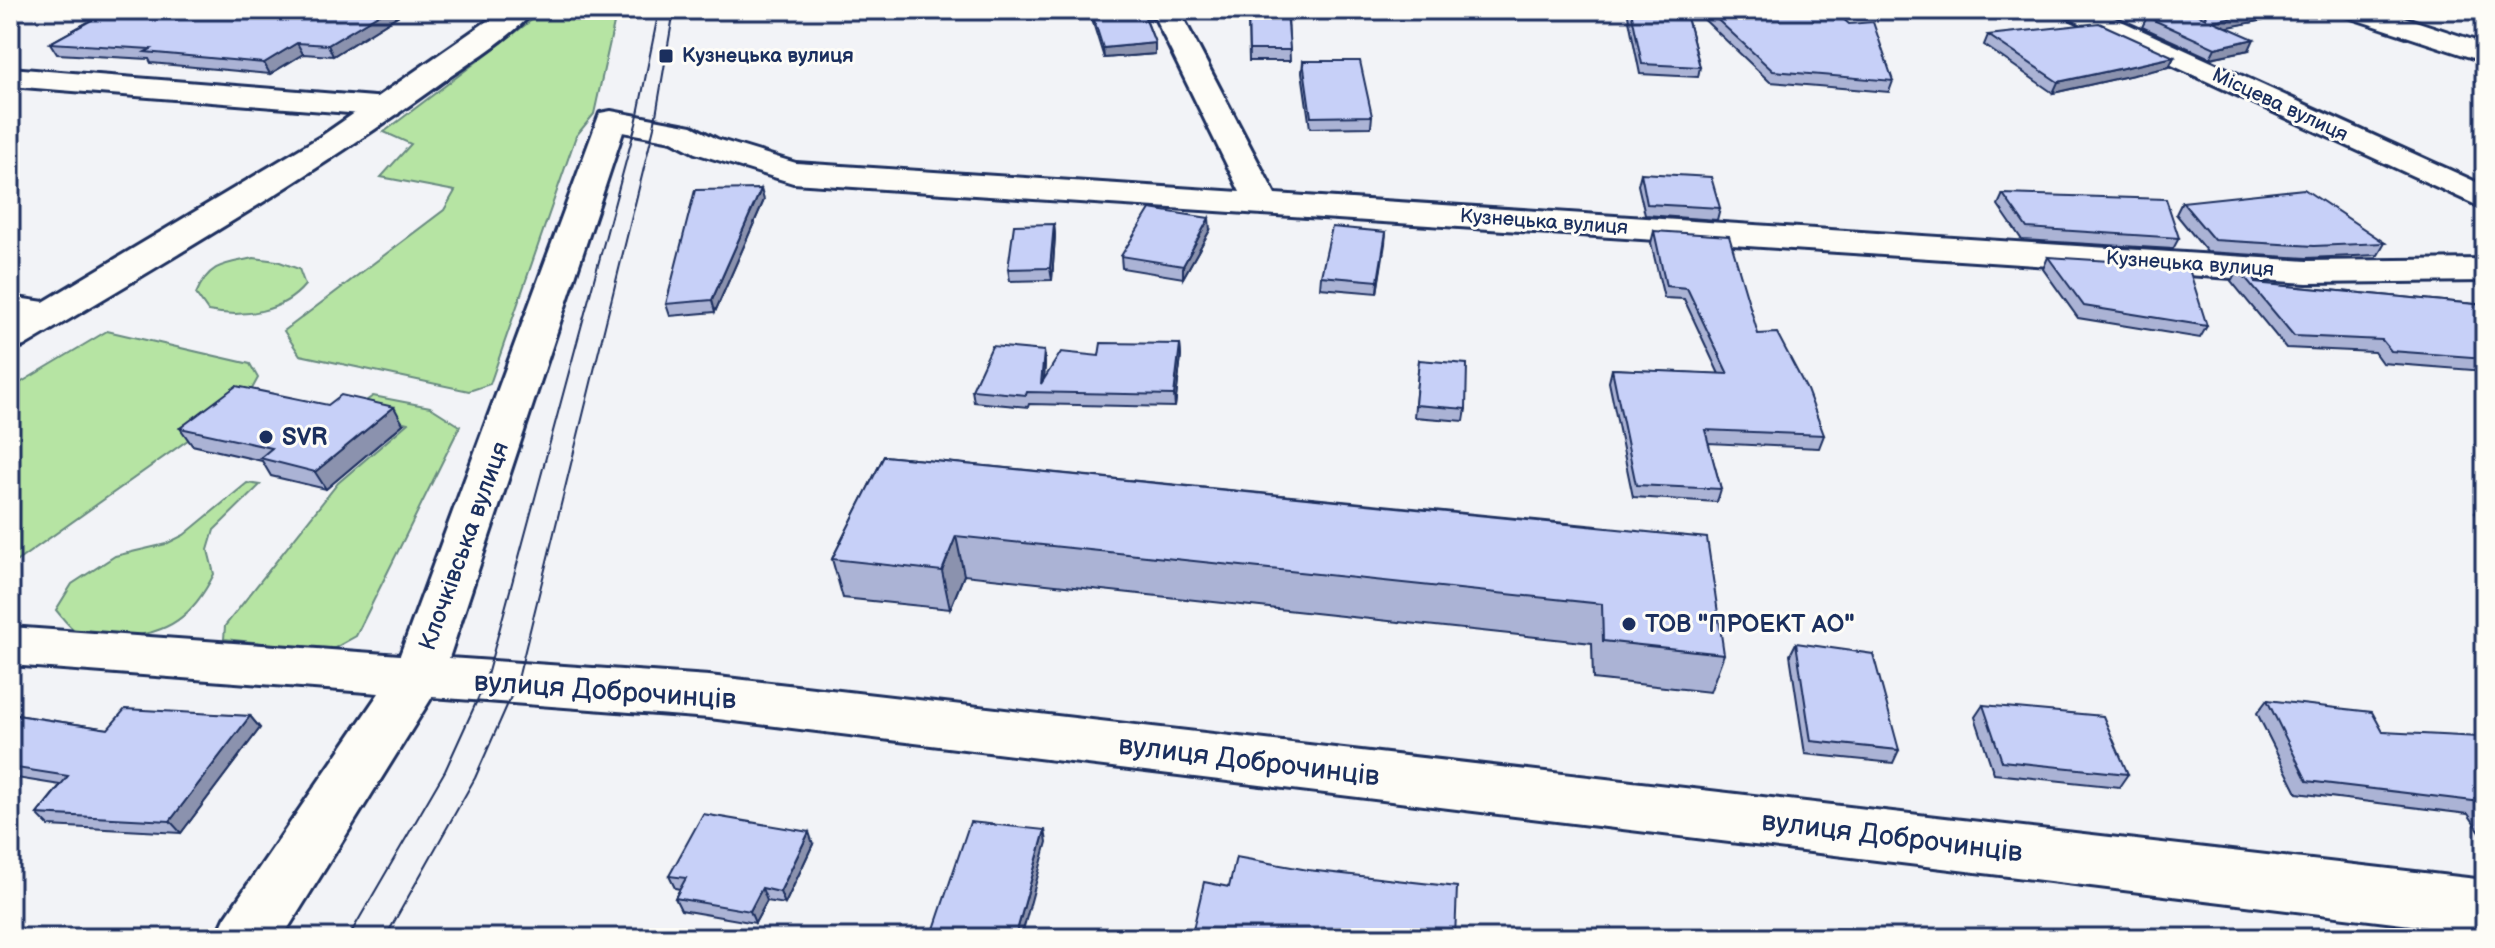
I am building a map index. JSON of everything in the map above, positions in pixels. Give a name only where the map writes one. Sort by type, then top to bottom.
[{"type":"street","points":[[10,338],[265,185],[387,107],[520,10]]},
{"type":"street","points":[[1165,10],[1263,204]]},
{"type":"street","name":"Місцева вулиця","points":[[2075,10],[2485,199]]},
{"type":"street","points":[[2355,10],[2485,53]]},
{"type":"street","points":[[10,77],[387,107]]},
{"type":"street","name":"Кузнецька вулиця","points":[[611,120],[681,133],[706,146],[793,173],[2307,272],[2485,270]]},
{"type":"street","name":"Клочківська вулиця","points":[[246,938],[417,678],[611,120]]},
{"type":"street","points":[[10,308],[51,313]]},
{"type":"street","name":"вулиця Доброчинців","points":[[10,646],[709,697],[2485,907]]},
{"type":"green space","points":[[545,10],[617,10],[594,114],[576,136],[490,384],[469,391],[300,355],[284,331],[444,210],[455,191],[381,177],[411,144],[384,132]]},
{"type":"green space","points":[[254,258],[277,261],[299,269],[305,285],[285,302],[261,311],[234,314],[208,311],[196,294],[206,277],[225,264]]},
{"type":"green space","points":[[107,331],[250,364],[258,378],[247,398],[10,566],[10,389]]},
{"type":"green space","points":[[373,396],[430,407],[460,426],[356,636],[331,650],[224,639],[225,626],[338,483],[408,423],[353,410]]},
{"type":"green space","points":[[247,483],[260,485],[214,530],[208,550],[214,574],[197,601],[178,620],[153,632],[100,637],[75,630],[56,610],[72,584],[115,556],[166,544],[184,535]]},
{"type":"building","points":[[101,10],[386,10],[328,45],[297,43],[264,63],[145,52],[151,49],[50,43],[101,15]]},
{"type":"building","points":[[1091,10],[1142,10],[1155,43],[1103,48]]},
{"type":"building","points":[[1248,10],[1287,10],[1290,50],[1249,50]]},
{"type":"building","points":[[1631,10],[1685,10],[1700,67],[1642,64]]},
{"type":"building","points":[[1707,10],[1833,10],[1849,24],[1873,22],[1893,81],[1773,71]]},
{"type":"building","points":[[2204,10],[2269,10],[2213,21],[2254,39],[2215,48],[2147,17],[2192,12],[2206,18]]},
{"type":"building","points":[[2099,23],[2174,57],[2058,82],[1988,35]]},
{"type":"building","points":[[1303,61],[1360,61],[1372,116],[1311,117]]},
{"type":"building","points":[[1641,173],[1711,177],[1720,208],[1647,204]]},
{"type":"building","points":[[761,189],[712,300],[666,304],[695,190]]},
{"type":"building","points":[[2304,189],[2385,243],[2314,246],[2214,240],[2182,202]]},
{"type":"building","points":[[2003,194],[2166,199],[2179,238],[2027,228]]},
{"type":"building","points":[[1150,209],[1209,218],[1183,266],[1121,256]]},
{"type":"building","points":[[1054,224],[1050,268],[1008,269],[1014,225]]},
{"type":"building","points":[[1332,227],[1386,232],[1378,281],[1321,276]]},
{"type":"building","points":[[1654,231],[1729,236],[1758,334],[1777,333],[1807,390],[1824,435],[1705,430],[1721,489],[1636,485],[1612,369],[1728,374],[1687,288],[1666,286]]},
{"type":"building","points":[[2048,257],[2188,266],[2207,326],[2084,306]]},
{"type":"building","points":[[2238,269],[2255,270],[2255,283],[2485,305],[2485,358],[2391,351],[2382,340],[2294,336]]},
{"type":"building","points":[[1101,343],[1180,344],[1174,395],[1027,392],[1026,395],[972,390],[992,346],[1044,351],[1041,384],[1061,352],[1099,356]]},
{"type":"building","points":[[1419,360],[1467,364],[1466,409],[1415,405]]},
{"type":"building","points":[[236,386],[328,405],[341,395],[394,407],[315,472],[260,458],[272,448],[180,428]]},
{"type":"building","points":[[884,456],[1707,538],[1724,654],[1603,641],[1602,604],[956,536],[942,571],[832,559]]},
{"type":"building","points":[[1796,643],[1873,654],[1899,750],[1811,741]]},
{"type":"building","points":[[2267,700],[2372,712],[2383,732],[2480,737],[2485,744],[2485,808],[2481,802],[2307,781]]},
{"type":"building","points":[[1983,705],[2103,716],[2128,774],[2002,761]]},
{"type":"building","points":[[125,709],[250,716],[170,821],[37,814],[68,776],[10,767],[10,714],[108,729]]},
{"type":"building","points":[[703,814],[809,832],[780,892],[762,888],[750,911],[675,898],[686,878],[669,876]]},
{"type":"building","points":[[970,822],[1045,830],[1015,938],[931,938]]},
{"type":"building","points":[[1236,857],[1308,870],[1457,887],[1455,938],[1191,938],[1204,882],[1229,887]]},
{"type":"tram line","points":[[348,938],[445,771],[485,683],[636,124],[659,10]]},
{"type":"tram line","points":[[385,938],[475,778],[517,683],[654,127],[674,10]]},
{"type":"place","name":"Кузнецька вулиця","points":[[666,56]]},
{"type":"place","name":"SVR","points":[[266,437]]},
{"type":"place","name":"ТОВ \"ПРОЕКТ АО\"","points":[[1629,624]]}]
